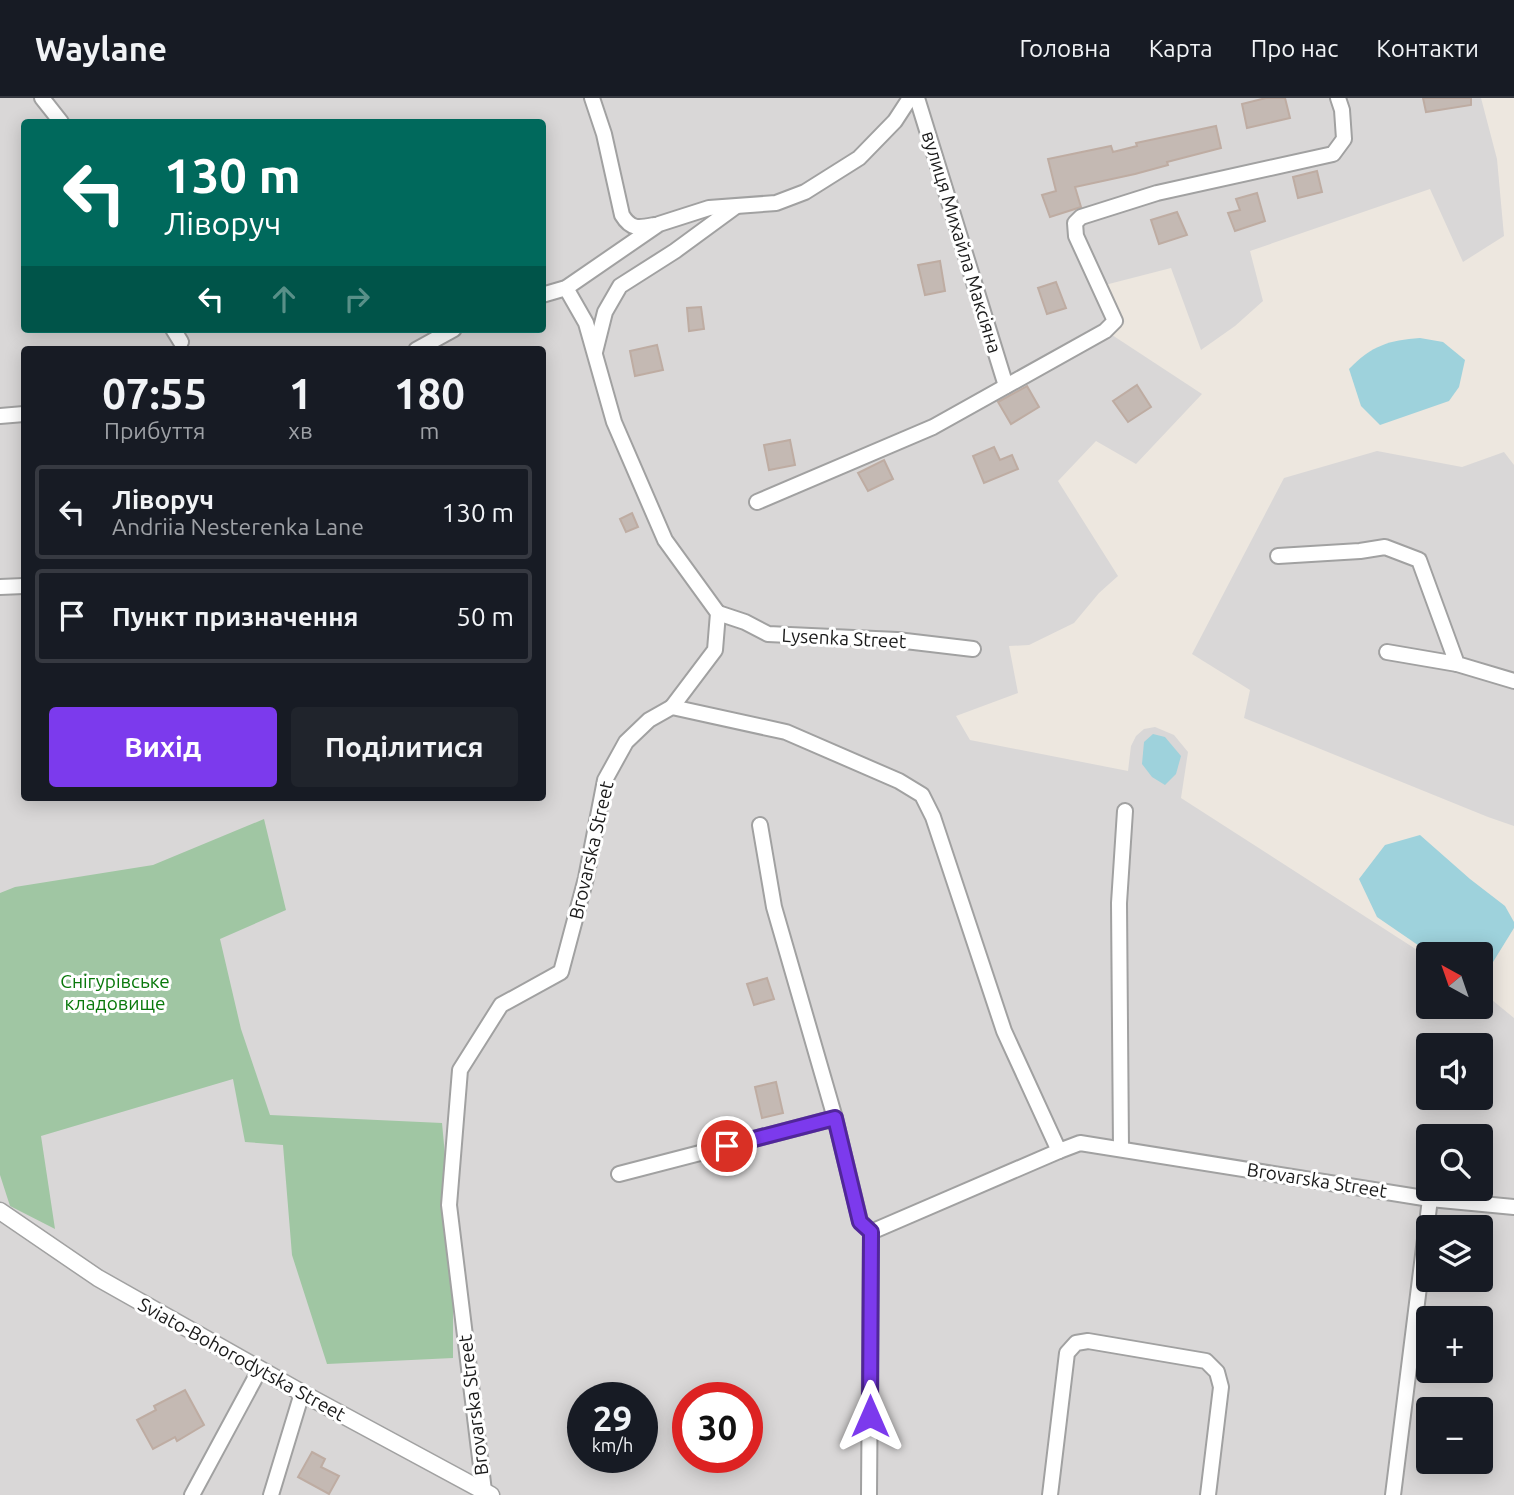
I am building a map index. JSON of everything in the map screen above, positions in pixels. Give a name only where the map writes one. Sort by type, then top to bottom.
[{"type":"street","points":[[42,98],[59,119]]},
{"type":"street","points":[[592,98],[604,134],[622,215],[627,224],[636,228],[659,224],[709,208],[776,204],[805,192],[859,158],[895,121],[910,98]]},
{"type":"street","name":"вулиця Михайла Максіяна","points":[[917,98],[1006,386]]},
{"type":"street","points":[[757,502],[933,427],[1105,331],[1115,321],[1076,236],[1075,223],[1081,217],[1157,193],[1333,155],[1344,139],[1342,110],[1338,98]]},
{"type":"street","points":[[595,354],[605,312],[620,286],[675,251],[735,207]]},
{"type":"street","points":[[546,294],[566,288],[659,224]]},
{"type":"street","points":[[566,288],[586,323],[614,422],[665,540],[718,613],[715,650],[672,707],[786,732],[899,781],[922,795],[933,817],[1004,1031],[1059,1151]]},
{"type":"street","points":[[175,333],[181,342]]},
{"type":"street","points":[[423,346],[447,333]]},
{"type":"street","points":[[0,416],[21,414]]},
{"type":"street","points":[[1278,556],[1385,547],[1419,560],[1457,664]]},
{"type":"street","points":[[0,587],[21,586]]},
{"type":"street","name":"Lysenka Street","points":[[718,613],[746,622],[768,634],[897,640],[973,649]]},
{"type":"street","points":[[1387,652],[1457,664],[1514,681]]},
{"type":"street","name":"Brovarska Street","points":[[488,1493],[449,1205],[460,1070],[501,1005],[561,972],[586,878],[605,780],[626,742],[649,720],[672,707]]},
{"type":"street","points":[[1121,1149],[1119,903],[1125,811]]},
{"type":"street","points":[[760,825],[774,907],[835,1118],[860,1222],[871,1232],[869,1495]]},
{"type":"street","points":[[619,1174],[835,1118]]},
{"type":"street","name":"Brovarska Street","points":[[871,1232],[1080,1143],[1416,1197]]},
{"type":"street","points":[[1393,1495],[1430,1201]]},
{"type":"street","name":"Brovarska Street","points":[[1451,1201],[1514,1207]]},
{"type":"street","name":"Sviato-Bohorodytska Street","points":[[0,1211],[98,1278],[302,1393],[488,1493]]},
{"type":"street","points":[[1050,1495],[1067,1353],[1076,1343],[1088,1340],[1206,1361],[1217,1373],[1221,1387],[1208,1495]]},
{"type":"street","points":[[192,1495],[260,1369]]},
{"type":"street","points":[[271,1495],[302,1393]]},
{"type":"shaded area","points":[[0,98],[1481,98],[1497,159],[1504,236],[1463,262],[1430,189],[1250,251],[1263,301],[1235,326],[1201,350],[1171,268],[1101,286],[1111,308],[1106,331],[1202,394],[1136,464],[1096,441],[1058,481],[1118,576],[1099,593],[1074,623],[1029,645],[1009,646],[1018,693],[956,716],[970,740],[1128,771],[1131,746],[1136,736],[1144,729],[1155,727],[1174,735],[1188,752],[1181,798],[1416,949],[1416,1019],[1493,1019],[1493,1001],[1514,1018],[1514,1495],[0,1495]]},
{"type":"shaded area","points":[[1377,451],[1462,467],[1504,452],[1514,465],[1514,826],[1244,718],[1250,690],[1192,654],[1284,478]]},
{"type":"green space","name":"Снігурівське кладовище","points":[[264,819],[286,910],[220,939],[241,1029],[270,1115],[442,1123],[453,1241],[453,1358],[327,1364],[292,1255],[283,1145],[245,1142],[233,1079],[41,1136],[55,1229],[10,1206],[0,1175],[0,893],[15,887],[153,865]]},
{"type":"water","points":[[1420,338],[1443,342],[1465,360],[1459,387],[1449,401],[1380,425],[1361,406],[1349,369],[1381,346],[1399,340]]},
{"type":"water","points":[[1153,734],[1165,737],[1181,756],[1176,774],[1165,785],[1152,777],[1142,764],[1144,742]]},
{"type":"water","points":[[1420,835],[1505,906],[1514,922],[1514,928],[1493,962],[1493,942],[1416,944],[1377,917],[1359,879],[1385,845]]},
{"type":"building","points":[[1266,98],[1285,98],[1290,118],[1247,128],[1242,104]]},
{"type":"building","points":[[1423,98],[1471,98],[1471,105],[1426,112]]},
{"type":"building","points":[[1216,126],[1221,148],[1167,162],[1168,165],[1135,174],[1075,187],[1081,207],[1050,217],[1042,195],[1056,191],[1048,159],[1111,146],[1113,152],[1137,146],[1136,143]]},
{"type":"building","points":[[1317,171],[1322,192],[1298,198],[1293,177]]},
{"type":"building","points":[[1257,193],[1265,221],[1235,231],[1228,213],[1240,210],[1236,199]]},
{"type":"building","points":[[1177,212],[1187,235],[1159,244],[1151,220]]},
{"type":"building","points":[[940,261],[945,291],[925,295],[918,265]]},
{"type":"building","points":[[1056,282],[1066,308],[1047,314],[1038,288]]},
{"type":"building","points":[[701,307],[704,329],[689,331],[687,308]]},
{"type":"building","points":[[657,345],[663,370],[635,376],[630,351]]},
{"type":"building","points":[[1137,385],[1151,407],[1128,422],[1113,401]]},
{"type":"building","points":[[1027,386],[1039,407],[1011,424],[998,402]]},
{"type":"building","points":[[790,440],[795,465],[769,470],[764,445]]},
{"type":"building","points":[[994,447],[1000,460],[1012,455],[1018,469],[984,483],[973,456]]},
{"type":"building","points":[[884,460],[893,479],[868,491],[858,473]]},
{"type":"building","points":[[632,513],[638,527],[626,532],[620,519]]},
{"type":"building","points":[[767,978],[774,999],[754,1005],[747,984]]},
{"type":"building","points":[[776,1082],[783,1113],[762,1118],[755,1087]]},
{"type":"building","points":[[185,1390],[204,1425],[177,1441],[175,1437],[153,1449],[137,1420],[156,1410],[154,1406]]},
{"type":"building","points":[[312,1452],[325,1459],[321,1467],[339,1476],[329,1494],[298,1477]]},
{"type":"route","points":[[727,1146],[835,1118],[860,1222],[871,1232],[870,1416]]}]
